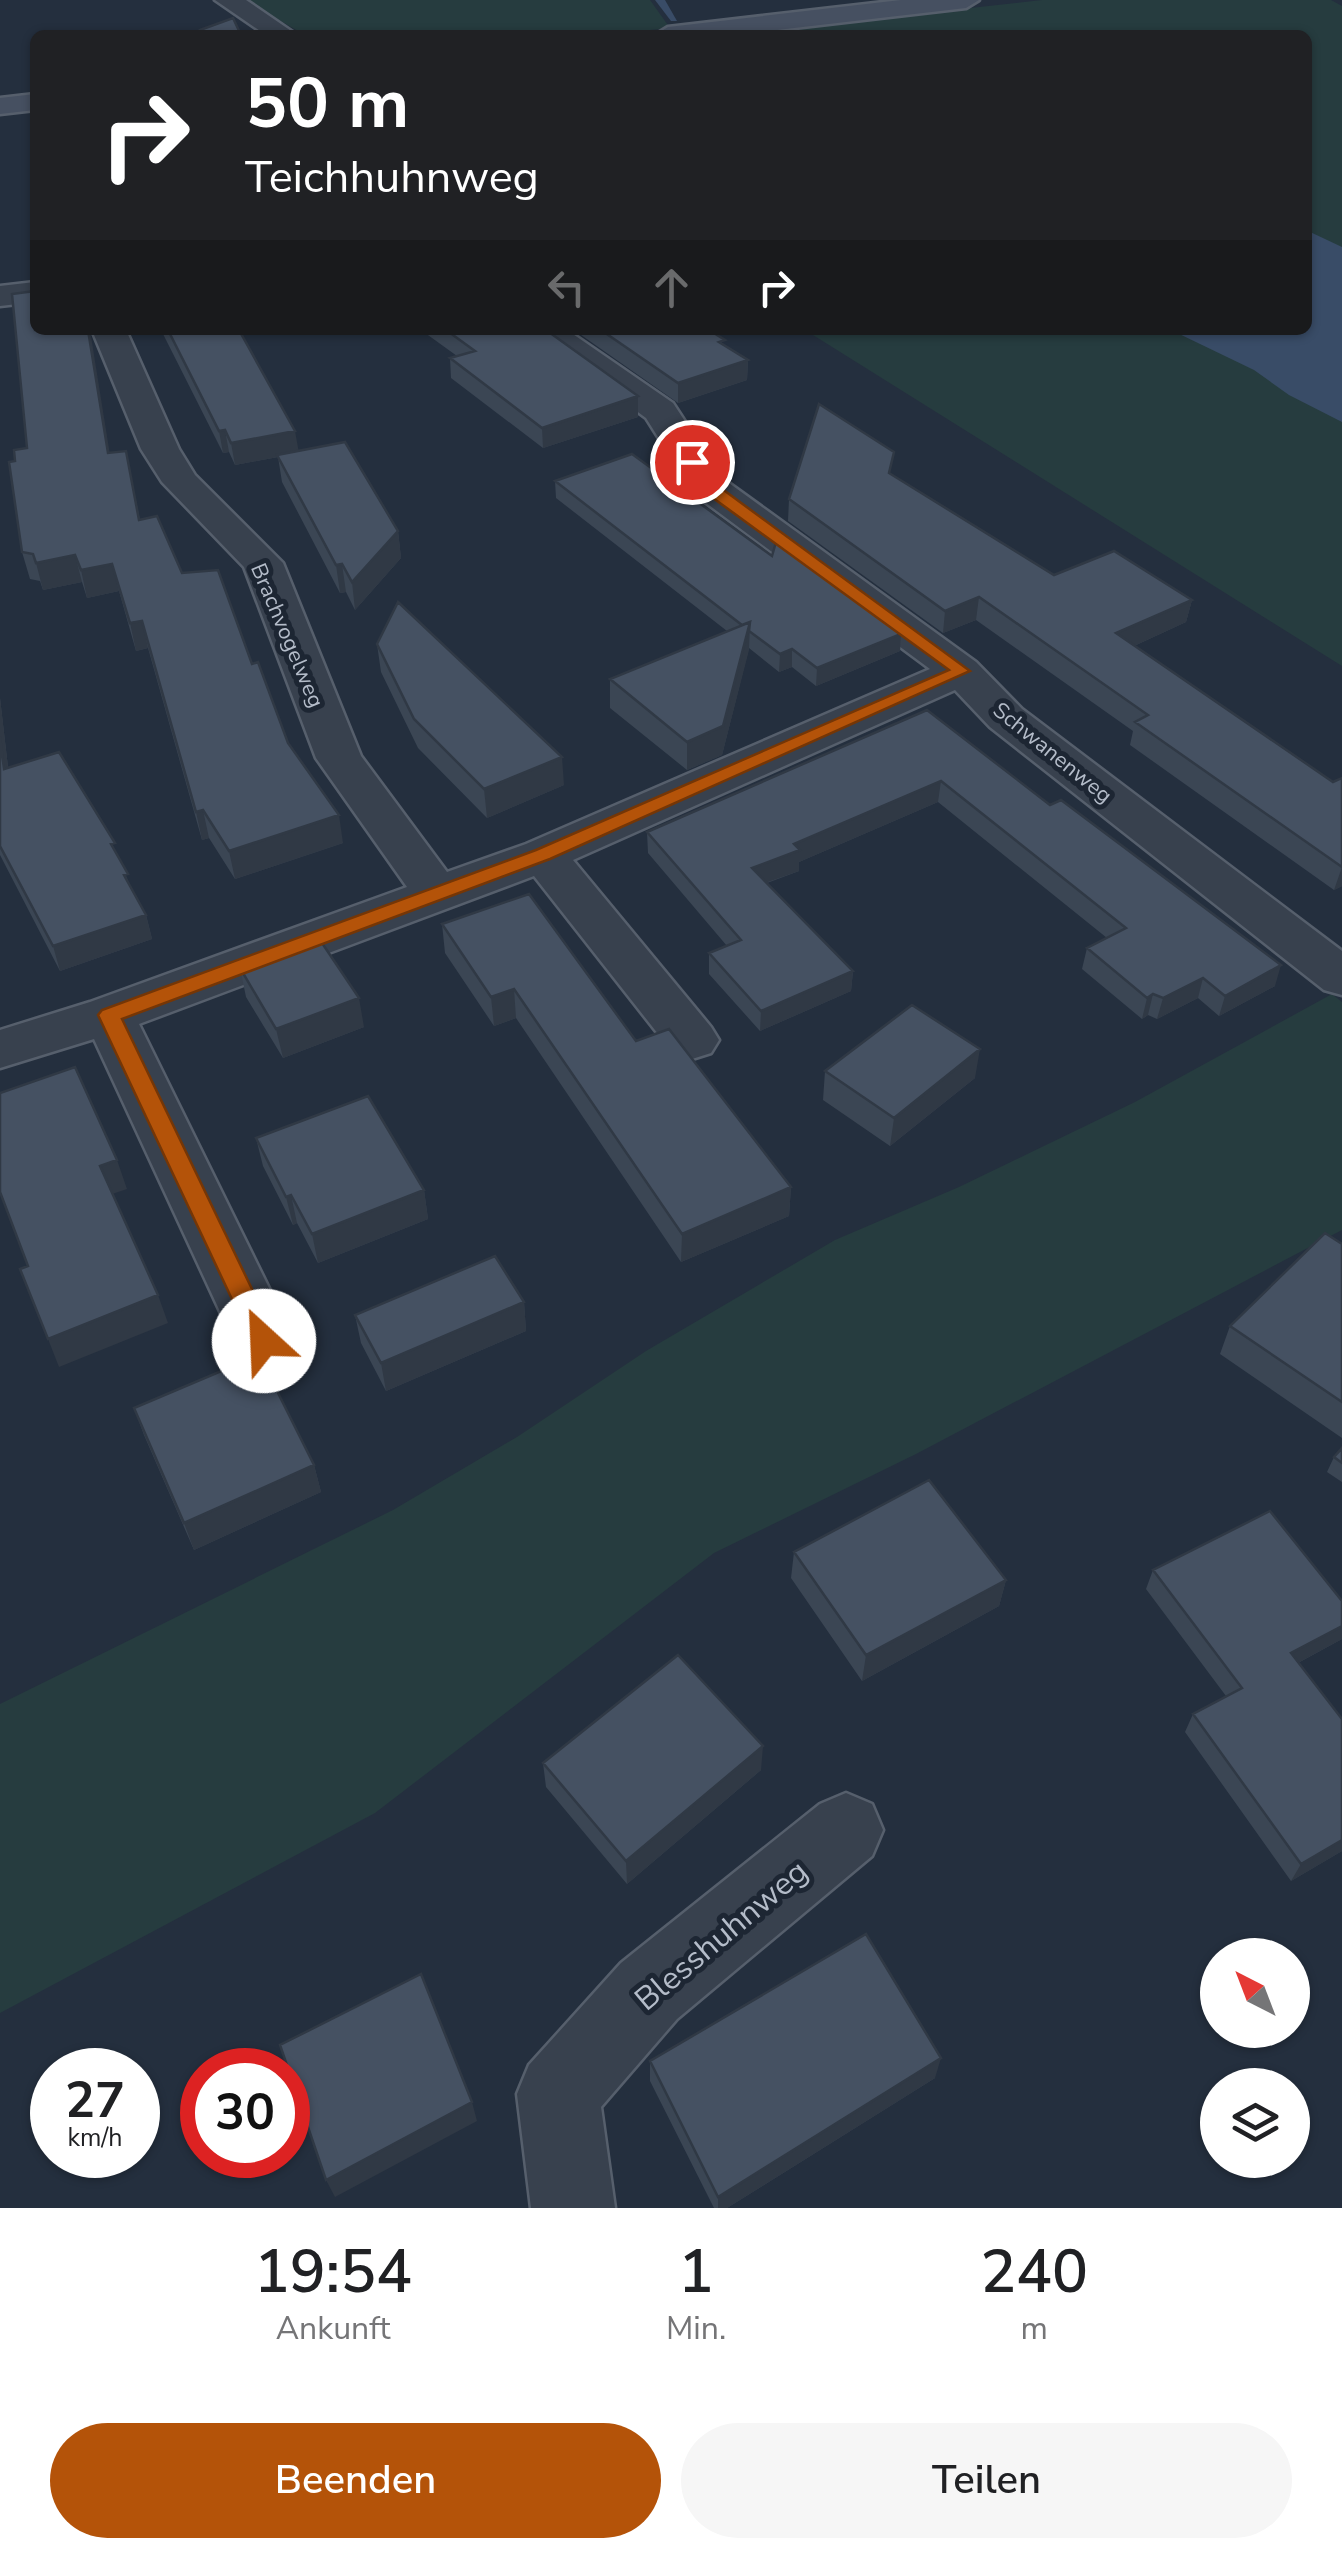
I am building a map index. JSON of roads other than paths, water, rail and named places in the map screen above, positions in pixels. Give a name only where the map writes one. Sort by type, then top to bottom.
[{"type":"main road","points":[[711,30],[966,0]]},
{"type":"main road","points":[[0,106],[30,103]]},
{"type":"street","points":[[228,0],[276,30]]},
{"type":"street","points":[[0,296],[30,293]]},
{"type":"street","name":"Brachvogelweg","points":[[111,335],[160,449],[181,482],[263,563],[339,758],[436,892]]},
{"type":"street","name":"Schwanenweg","points":[[551,335],[660,411],[708,486],[962,671],[1006,718],[1342,977]]},
{"type":"street","points":[[0,1049],[109,1015],[543,855],[962,671]]},
{"type":"street","points":[[543,855],[692,1040]]},
{"type":"street","points":[[109,1015],[264,1341]]},
{"type":"street","name":"Blesshuhnweg","points":[[573,2208],[558,2094],[648,1991],[846,1830]]},
{"type":"water","points":[[1312,233],[1342,247],[1342,422],[1289,395],[1254,370],[1181,335],[1312,335]]},
{"type":"waterway","points":[[660,0],[674,19]]}]
